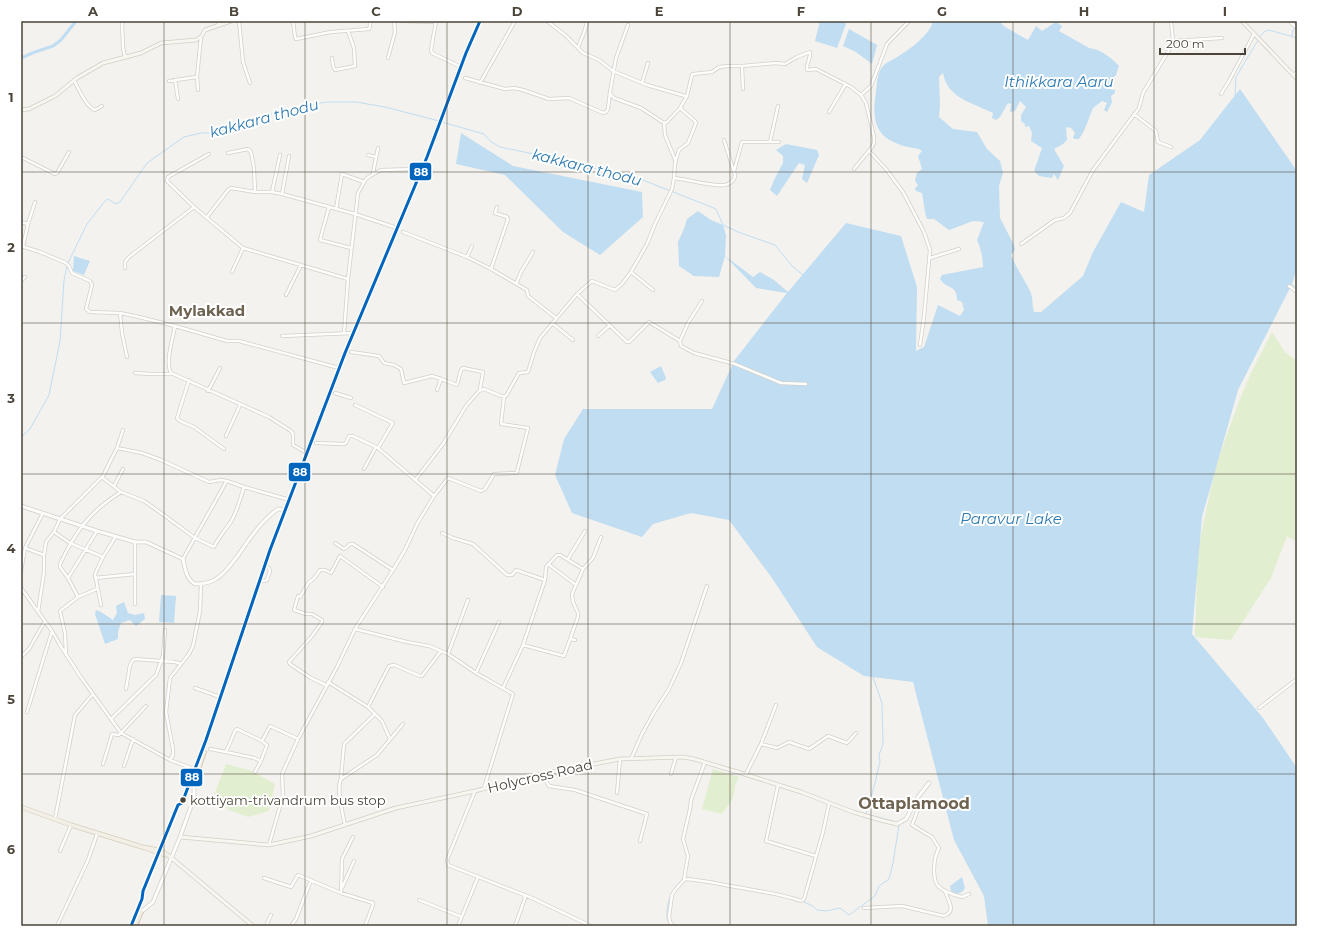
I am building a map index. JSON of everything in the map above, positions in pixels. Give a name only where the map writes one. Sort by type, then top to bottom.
[{"type":"highway","points":[[182,803],[206,740],[265,566],[339,368],[421,171],[480,21]]},
{"type":"highway","points":[[194,782],[206,740]]},
{"type":"highway","points":[[131,926],[142,899]]},
{"type":"highway","points":[[136,926],[141,912]]},
{"type":"main road","points":[[21,110],[29,109],[55,96],[74,80],[103,63],[146,52],[161,43],[193,41],[201,37],[205,30],[218,23],[231,21]]},
{"type":"main road","points":[[1242,21],[1256,34],[1297,79]]},
{"type":"main road","name":"Holycross Road","points":[[180,837],[269,845],[311,836],[396,808],[475,791],[542,774],[620,759],[676,757],[705,762],[746,774],[801,792],[829,804],[897,824]]},
{"type":"main road","points":[[21,807],[97,834],[159,852],[169,857],[252,926]]},
{"type":"street","points":[[122,21],[123,48],[125,57]]},
{"type":"street","points":[[240,21],[243,62],[250,83]]},
{"type":"street","points":[[293,21],[296,39],[331,32],[369,28],[370,21]]},
{"type":"street","points":[[388,58],[395,32],[394,21]]},
{"type":"street","points":[[401,21],[436,21],[431,50],[432,54],[461,67]]},
{"type":"street","points":[[480,83],[515,21]]},
{"type":"street","points":[[547,21],[565,34],[586,55],[599,60],[613,71],[662,90],[687,96]]},
{"type":"street","points":[[578,48],[585,31],[587,21]]},
{"type":"street","points":[[861,94],[871,86],[887,44],[908,21]]},
{"type":"street","points":[[1021,244],[1056,220],[1064,218],[1070,213],[1093,170],[1140,105],[1143,93],[1172,45],[1171,21]]},
{"type":"street","points":[[1289,21],[1296,27]]},
{"type":"street","points":[[465,78],[505,90],[514,88],[519,89],[549,99],[568,98],[603,113],[608,109],[616,58],[628,25]]},
{"type":"street","points":[[332,58],[333,66],[336,70],[355,66],[354,48],[348,31]]},
{"type":"street","points":[[1221,94],[1256,34]]},
{"type":"street","points":[[198,90],[197,77],[201,37]]},
{"type":"street","points":[[1173,41],[1222,38]]},
{"type":"street","points":[[664,122],[666,122],[680,108],[687,96],[693,74],[712,72],[719,67],[724,66],[776,63],[785,64],[809,52],[810,57],[807,70],[815,69],[845,84],[861,94],[866,103],[874,137],[873,144],[854,169]]},
{"type":"street","points":[[642,83],[648,64]]},
{"type":"street","points":[[742,66],[743,89]]},
{"type":"street","points":[[1293,76],[1297,72]]},
{"type":"street","points":[[169,81],[197,77]]},
{"type":"street","points":[[74,80],[91,109],[95,110],[102,106]]},
{"type":"street","points":[[175,80],[178,99]]},
{"type":"street","points":[[829,112],[845,84]]},
{"type":"street","points":[[610,92],[614,98],[641,108],[664,122]]},
{"type":"street","points":[[770,142],[778,106]]},
{"type":"street","points":[[269,845],[283,796],[282,774],[298,739],[355,629],[383,588],[405,550],[417,524],[434,496],[448,478],[481,491],[485,489],[494,474],[517,472],[528,428],[501,424],[504,397],[507,395],[519,373],[528,372],[540,338],[577,294],[592,281],[615,290],[622,284],[631,272],[647,244],[655,224],[670,195],[679,150],[689,141],[696,123],[696,121],[680,108]]},
{"type":"street","points":[[1134,114],[1154,129],[1157,134],[1158,142],[1171,147]]},
{"type":"street","points":[[664,122],[665,135],[676,162]]},
{"type":"street","points":[[674,178],[721,185],[734,180],[735,175],[724,140]]},
{"type":"street","points":[[734,171],[742,142],[779,142]]},
{"type":"street","points":[[373,174],[378,148]]},
{"type":"street","points":[[228,153],[248,149],[252,152],[255,192]]},
{"type":"street","points":[[869,151],[886,169],[903,192],[924,232],[930,250],[920,344]]},
{"type":"street","points":[[21,156],[55,174],[69,152]]},
{"type":"street","points":[[209,154],[168,177],[167,179],[194,207],[243,248],[348,279]]},
{"type":"street","points":[[272,192],[280,155]]},
{"type":"street","points":[[368,155],[376,157]]},
{"type":"street","points":[[282,194],[289,156]]},
{"type":"street","points":[[344,333],[351,248],[358,193],[364,182],[370,176],[381,170],[416,169],[421,171]]},
{"type":"street","points":[[336,209],[342,174],[364,182]]},
{"type":"street","points":[[207,217],[218,201],[230,188],[282,194],[355,214],[397,228]]},
{"type":"street","points":[[35,202],[22,246],[66,263],[70,266],[72,274],[90,281],[92,285],[86,308],[88,311],[120,313],[135,316],[227,341],[239,341],[339,368]]},
{"type":"street","points":[[125,268],[125,262],[129,257],[194,207]]},
{"type":"street","points":[[329,207],[320,240],[351,248]]},
{"type":"street","points":[[491,269],[508,219],[507,217],[495,213],[497,207]]},
{"type":"street","points":[[21,222],[28,224]]},
{"type":"street","points":[[403,232],[467,257],[491,269],[527,290],[528,296],[556,318]]},
{"type":"street","points":[[467,257],[472,246]]},
{"type":"street","points":[[232,272],[243,248]]},
{"type":"street","points":[[930,258],[959,249]]},
{"type":"street","points":[[516,284],[520,272],[533,252]]},
{"type":"street","points":[[286,295],[301,266]]},
{"type":"street","points":[[631,272],[653,290]]},
{"type":"street","points":[[21,281],[25,277]]},
{"type":"street","points":[[1289,286],[1297,292]]},
{"type":"street","points":[[577,294],[627,343],[649,322],[680,341],[681,346],[694,353],[734,364],[781,383],[806,384]]},
{"type":"street","points":[[680,341],[688,323],[702,301]]},
{"type":"street","points":[[120,313],[127,357]]},
{"type":"street","points":[[552,323],[572,340]]},
{"type":"street","points":[[175,326],[170,349],[169,369],[171,373],[189,380],[208,391],[228,398],[240,405],[269,417],[291,431],[293,434],[293,445],[307,453]]},
{"type":"street","points":[[598,336],[609,326]]},
{"type":"street","points":[[282,336],[353,333]]},
{"type":"street","points":[[351,352],[379,356],[384,362],[401,369],[404,383],[432,376],[457,385],[461,370],[463,368],[482,371],[483,374],[480,390],[466,406],[443,444],[416,479]]},
{"type":"street","points":[[208,391],[220,368]]},
{"type":"street","points":[[136,373],[174,374]]},
{"type":"street","points":[[437,390],[441,379]]},
{"type":"street","points":[[189,380],[177,418],[180,421],[194,427],[224,449]]},
{"type":"street","points":[[480,390],[484,389],[504,397]]},
{"type":"street","points":[[335,393],[351,398]]},
{"type":"street","points":[[226,436],[240,405]]},
{"type":"street","points":[[355,405],[393,423],[364,468]]},
{"type":"street","points":[[38,612],[44,572],[44,555],[46,544],[60,519],[103,476],[117,448],[123,430]]},
{"type":"street","points":[[316,443],[344,444],[349,436],[352,435],[377,448],[416,479],[434,496]]},
{"type":"street","points":[[117,448],[142,453],[161,460],[209,482],[221,480],[227,481],[290,500]]},
{"type":"street","points":[[114,486],[123,469]]},
{"type":"street","points":[[103,476],[103,478],[120,492],[144,501],[195,538],[214,548],[217,540],[231,522],[244,487]]},
{"type":"street","points":[[227,481],[183,559],[185,570],[191,581],[195,584],[212,581],[221,575],[228,569],[256,531],[269,517],[278,509],[286,510]]},
{"type":"street","points":[[78,597],[60,566],[70,543],[81,526],[106,501],[120,492]]},
{"type":"street","points":[[21,506],[43,513],[50,517],[135,542],[146,542],[183,559]]},
{"type":"street","points":[[21,571],[25,548],[43,513]]},
{"type":"street","points":[[68,578],[97,531]]},
{"type":"street","points":[[568,560],[585,531]]},
{"type":"street","points":[[54,532],[70,543],[102,558]]},
{"type":"street","points":[[442,533],[473,544],[507,575],[512,575],[516,570],[545,580]]},
{"type":"street","points":[[101,605],[95,574],[102,558],[116,536]]},
{"type":"street","points":[[523,645],[564,656],[578,616],[572,598],[576,585],[583,569],[593,558],[601,537]]},
{"type":"street","points":[[135,542],[135,604]]},
{"type":"street","points":[[335,543],[344,549],[352,544],[393,570]]},
{"type":"street","points":[[25,548],[44,555]]},
{"type":"street","points":[[503,688],[523,645],[545,580],[546,567],[548,564],[560,555],[583,569]]},
{"type":"street","points":[[383,588],[340,556],[331,573],[325,570],[320,570],[314,578],[308,582],[300,597],[298,596],[294,610],[306,614],[312,614],[322,620],[322,622],[289,662],[311,678],[327,684],[368,707],[382,721],[390,739]]},
{"type":"street","points":[[548,564],[576,585]]},
{"type":"street","points":[[95,578],[135,574]]},
{"type":"street","points":[[170,760],[173,755],[173,749],[169,732],[166,706],[170,678],[193,646],[200,611],[201,584]]},
{"type":"street","points":[[631,759],[642,734],[669,689],[681,663],[707,586]]},
{"type":"street","points":[[21,588],[121,732],[170,760],[194,770]]},
{"type":"street","points":[[67,655],[60,612],[61,609],[78,597],[97,589]]},
{"type":"street","points":[[448,654],[468,600]]},
{"type":"street","points":[[21,657],[29,649],[45,621]]},
{"type":"street","points":[[476,673],[499,622]]},
{"type":"street","points":[[355,629],[441,650],[476,673],[513,694],[484,788]]},
{"type":"street","points":[[111,719],[156,675],[164,650],[165,630]]},
{"type":"street","points":[[27,712],[52,631]]},
{"type":"street","points":[[571,639],[575,640]]},
{"type":"street","points":[[368,707],[389,666],[394,665],[422,676],[441,650]]},
{"type":"street","points":[[126,689],[130,665],[135,659],[175,662],[181,664]]},
{"type":"street","points":[[1259,708],[1297,678]]},
{"type":"street","points":[[195,688],[220,698]]},
{"type":"street","points":[[55,819],[75,715],[94,694]]},
{"type":"street","points":[[103,764],[112,735],[118,735],[146,706]]},
{"type":"street","points":[[746,774],[761,744],[776,706]]},
{"type":"street","points":[[346,825],[339,788],[344,744],[375,714]]},
{"type":"street","points":[[341,779],[377,755],[403,724]]},
{"type":"street","points":[[262,741],[270,726],[298,739]]},
{"type":"street","points":[[226,752],[237,729],[267,744],[255,772]]},
{"type":"street","points":[[761,744],[777,748],[789,742],[809,749],[828,736],[847,743],[856,733]]},
{"type":"street","points":[[124,766],[133,739]]},
{"type":"street","points":[[210,749],[254,758],[261,761]]},
{"type":"street","points":[[671,774],[676,757]]},
{"type":"street","points":[[617,793],[620,759]]},
{"type":"street","points":[[673,926],[669,920],[672,895],[684,879],[688,856],[683,839],[691,800],[705,762]]},
{"type":"street","points":[[542,774],[549,786],[575,790],[647,814],[640,841]]},
{"type":"street","points":[[141,912],[153,902],[169,857],[180,837],[194,798],[194,782]]},
{"type":"street","points":[[897,824],[906,819],[914,804],[929,783]]},
{"type":"street","points":[[778,785],[766,842],[816,856]]},
{"type":"street","points":[[475,791],[446,863],[523,894],[591,926]]},
{"type":"street","points":[[142,899],[143,891],[178,805],[182,803]]},
{"type":"street","points":[[684,879],[724,884],[802,900],[806,894],[829,804]]},
{"type":"street","points":[[914,804],[918,809],[912,825],[932,837],[939,848],[936,853],[934,877],[937,885],[945,891],[962,898],[969,894]]},
{"type":"street","points":[[60,851],[71,825]]},
{"type":"street","points":[[56,926],[88,860],[97,834]]},
{"type":"street","points":[[341,892],[342,859],[353,837]]},
{"type":"street","points":[[341,892],[354,861]]},
{"type":"street","points":[[264,878],[291,887],[298,875],[373,903],[374,905],[365,926]]},
{"type":"street","points":[[458,926],[478,877]]},
{"type":"street","points":[[291,926],[296,919],[311,880]]},
{"type":"street","points":[[864,908],[902,906],[944,916],[949,915],[952,909],[945,891]]},
{"type":"street","points":[[515,926],[525,898],[523,894]]},
{"type":"street","points":[[419,900],[462,917]]},
{"type":"street","points":[[266,926],[270,914]]},
{"type":"green space","points":[[1272,332],[1285,352],[1297,361],[1297,542],[1287,536],[1271,578],[1231,640],[1195,637],[1198,548],[1216,465],[1250,375]]},
{"type":"green space","points":[[226,764],[252,771],[275,784],[269,811],[248,817],[229,810],[214,795]]},
{"type":"green space","points":[[713,769],[739,777],[735,785],[732,800],[722,814],[702,809]]},
{"type":"water","points":[[820,21],[844,21],[846,24],[837,48],[815,41]]},
{"type":"water","name":"Paravur Lake","points":[[933,21],[950,21],[949,24],[952,21],[1002,21],[1001,23],[1005,27],[1028,40],[1036,26],[1042,31],[1056,22],[1062,26],[1059,31],[1089,48],[1101,52],[1119,66],[1116,75],[1109,82],[1109,89],[1115,90],[1115,93],[1111,96],[1112,102],[1107,112],[1104,110],[1107,103],[1102,101],[1093,108],[1084,131],[1079,139],[1074,139],[1073,137],[1075,133],[1071,128],[1066,127],[1067,140],[1054,149],[1064,166],[1058,180],[1054,174],[1052,178],[1039,176],[1034,171],[1042,148],[1031,141],[1032,133],[1029,126],[1025,127],[1025,124],[1021,121],[1021,115],[1026,107],[1020,101],[1015,111],[1010,112],[1011,104],[1008,103],[1000,117],[996,120],[992,118],[993,113],[969,103],[955,94],[945,81],[943,73],[939,77],[939,117],[953,129],[977,132],[987,149],[1000,161],[1003,173],[999,186],[1000,218],[1014,245],[1015,250],[1011,255],[1031,293],[1034,312],[1041,312],[1083,276],[1093,252],[1121,202],[1144,212],[1149,175],[1200,140],[1240,89],[1297,171],[1297,269],[1292,284],[1238,390],[1202,517],[1192,634],[1263,718],[1297,768],[1297,926],[988,926],[984,896],[954,840],[913,682],[864,676],[817,647],[772,578],[729,520],[691,513],[653,524],[642,537],[572,513],[555,475],[564,439],[583,409],[712,409],[734,361],[787,293],[756,288],[725,256],[753,277],[760,272],[774,280],[788,292],[846,223],[901,236],[917,287],[916,351],[924,347],[938,305],[960,316],[964,310],[962,302],[957,300],[957,295],[953,289],[940,279],[942,275],[983,267],[982,254],[977,240],[984,222],[973,221],[949,230],[934,219],[927,219],[922,193],[916,191],[915,188],[918,186],[915,180],[917,173],[922,169],[918,156],[922,151],[891,141],[879,130],[875,120],[877,81],[882,68],[885,64],[907,51],[924,37]]},
{"type":"water","points":[[849,29],[877,45],[872,64],[856,52],[843,46]]},
{"type":"water","points":[[461,133],[513,166],[642,192],[643,217],[600,255],[563,232],[505,175],[456,164]]},
{"type":"water","points":[[786,144],[817,150],[819,155],[807,183],[802,179],[805,165],[799,163],[777,196],[770,190],[783,163],[783,156],[776,150]]},
{"type":"water","points":[[698,211],[711,220],[723,225],[726,235],[725,256],[719,277],[694,276],[679,266],[678,242],[687,219]]},
{"type":"water","points":[[74,256],[90,261],[84,275],[73,271]]},
{"type":"water","points":[[661,366],[666,378],[658,383],[650,372]]},
{"type":"water","points":[[161,595],[176,596],[174,623],[159,622]]},
{"type":"water","points":[[124,602],[128,613],[135,615],[144,613],[145,619],[136,626],[130,620],[121,623],[118,632],[118,639],[105,644],[95,614],[96,610],[113,620],[117,613],[116,606]]},
{"type":"water","points":[[962,877],[965,888],[962,892],[956,894],[951,891],[950,886]]},
{"type":"waterway","points":[[21,58],[53,46],[61,40],[76,21]]},
{"type":"waterway","points":[[1292,36],[1293,30],[1297,26]]},
{"type":"waterway","points":[[1260,37],[1264,32],[1269,30],[1297,38]]},
{"type":"waterway","points":[[1235,97],[1236,77],[1258,40]]},
{"type":"waterway","name":"kakkara thodu","points":[[68,263],[87,224],[105,201],[108,199],[116,204],[120,202],[147,163],[184,137],[201,133],[225,131],[280,111],[326,102],[356,102],[385,107],[439,121]]},
{"type":"waterway","name":"kakkara thodu","points":[[442,122],[484,134],[490,141],[500,147],[573,162],[614,174],[640,179],[709,206],[716,209],[723,225],[775,245],[792,266],[803,275]]},
{"type":"waterway","name":"kakkara thodu","points":[[21,437],[30,429],[49,395],[60,341],[64,280],[67,266]]},
{"type":"waterway","points":[[1291,284],[1297,288]]},
{"type":"waterway","points":[[873,677],[882,703],[883,744],[879,755],[880,762],[874,787],[866,814],[893,821]]},
{"type":"waterway","points":[[802,901],[813,906],[817,910],[826,911],[840,908],[849,915],[875,896],[879,886],[889,879],[899,825]]},
{"type":"waterway","points":[[703,880],[714,882]]},
{"type":"waterway","points":[[671,926],[667,918],[668,903],[674,888],[681,882]]},
{"type":"transit line","name":"88","points":[[131,926],[142,899],[143,891],[178,805],[182,803],[206,740],[270,550],[345,353],[427,157],[466,53],[480,21]]},
{"type":"place","name":"kottiyam-trivandrum bus stop","points":[[183,800]]},
{"type":"district","name":"Mylakkad","points":[[207,310]]},
{"type":"district","name":"Ottaplamood","points":[[914,803]]},
{"type":"water label","name":"Ithikkara Aaru","points":[[1059,81]]}]
